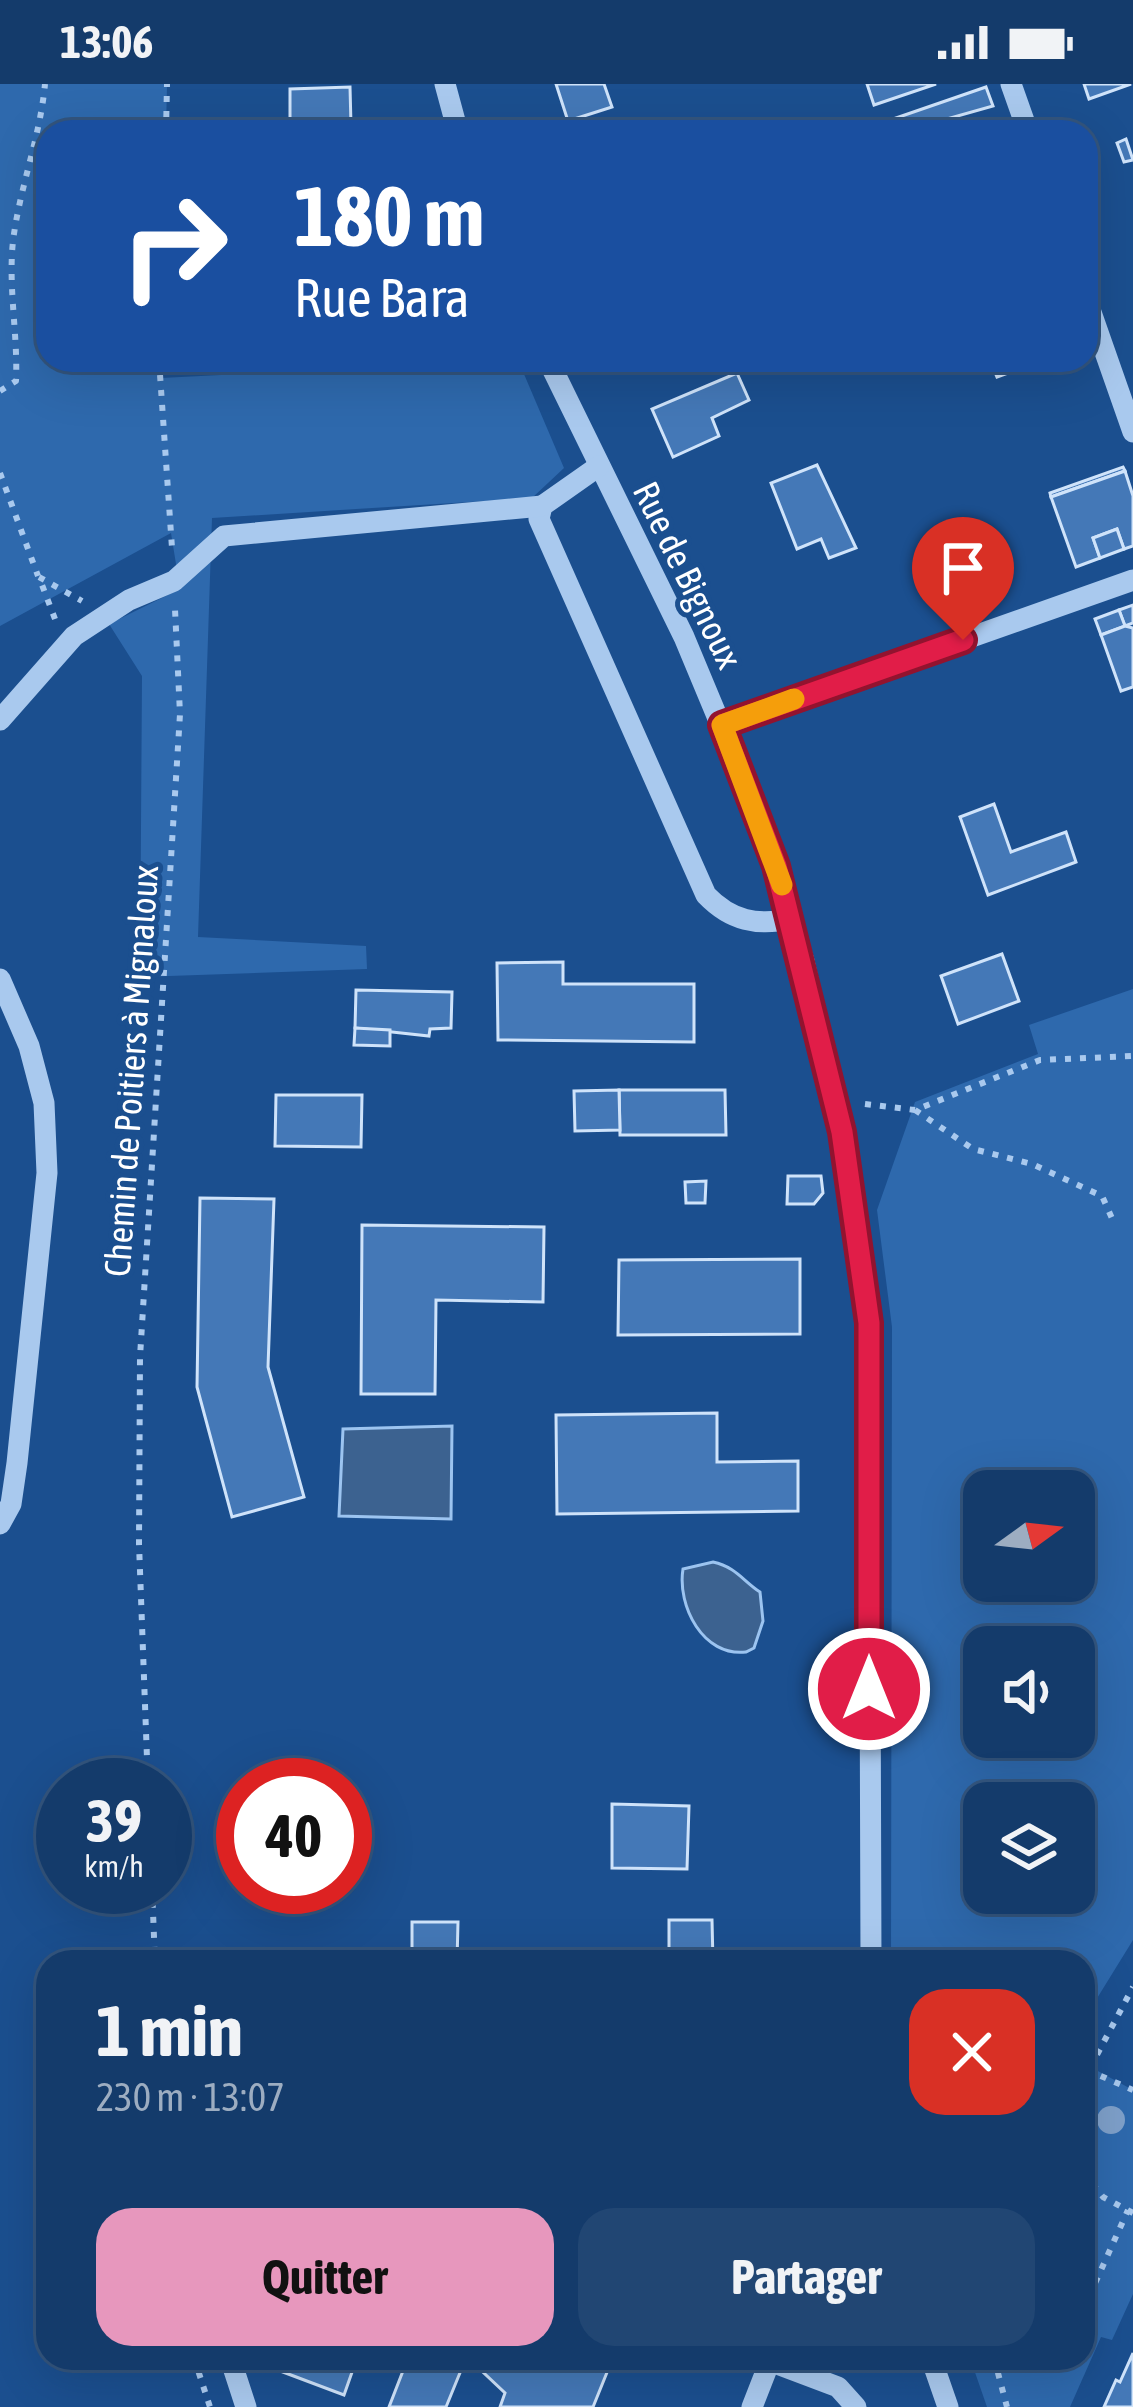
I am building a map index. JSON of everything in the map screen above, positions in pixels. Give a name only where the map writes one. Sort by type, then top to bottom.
[{"type":"street","points":[[445,84],[455,120]]},
{"type":"street","points":[[1011,84],[1024,120]]},
{"type":"street","points":[[1098,332],[1133,432]]},
{"type":"street","name":"Rue de Bignoux","points":[[554,372],[722,725],[791,920],[836,1101],[869,1323],[871,1950]]},
{"type":"street","points":[[0,720],[74,636],[174,581],[224,536],[542,506],[598,466]]},
{"type":"street","points":[[542,506],[538,519],[706,895],[738,919],[767,924],[791,920]]},
{"type":"street","points":[[722,725],[1133,580]]},
{"type":"street","points":[[0,980],[29,1046],[44,1103],[47,1173],[17,1463],[10,1504],[0,1524]]},
{"type":"street","points":[[234,2370],[246,2407]]},
{"type":"street","points":[[752,2407],[762,2370]]},
{"type":"street","points":[[792,2370],[838,2387],[856,2407]]},
{"type":"street","points":[[935,2370],[948,2407]]},
{"type":"path","points":[[42,120],[45,84]]},
{"type":"path","points":[[166,120],[167,84]]},
{"type":"path","points":[[0,391],[16,382],[17,339],[9,295],[25,169],[36,142]]},
{"type":"path","name":"Chemin de Poitiers à Mignaloux","points":[[147,1758],[139,1544],[140,1357],[180,714],[160,372]]},
{"type":"path","points":[[0,473],[54,615]]},
{"type":"path","points":[[39,577],[106,615]]},
{"type":"path","points":[[915,1110],[1040,1060],[1133,1056]]},
{"type":"path","points":[[836,1101],[915,1110],[973,1149],[1032,1164],[1102,1196],[1115,1225]]},
{"type":"path","points":[[153,1914],[155,1950]]},
{"type":"path","points":[[1095,2056],[1133,1987]]},
{"type":"path","points":[[1095,2073],[1133,2090]]},
{"type":"path","points":[[1095,2187],[1103,2197],[1131,2211],[1095,2285]]},
{"type":"path","points":[[198,2370],[210,2407]]},
{"type":"path","points":[[997,2370],[1007,2407]]},
{"type":"shaded area","points":[[0,84],[167,84],[166,120],[36,120],[36,372],[160,372],[161,378],[280,372],[523,372],[564,468],[532,498],[212,518],[198,937],[366,946],[367,969],[140,977],[142,676],[109,624],[180,589],[171,533],[0,626]]},
{"type":"shaded area","points":[[1133,989],[1133,1940],[1095,2002],[1095,1950],[891,1950],[892,1327],[877,1210],[915,1102],[1038,1054],[1029,1025]]},
{"type":"shaded area","points":[[452,1426],[451,1519],[339,1516],[343,1429]]},
{"type":"shaded area","points":[[713,1562],[760,1592],[763,1621],[754,1648],[746,1652],[717,1646],[689,1613],[683,1569]]},
{"type":"shaded area","points":[[1095,2069],[1133,2090],[1133,2294],[1112,2340],[1101,2337],[1095,2351]]},
{"type":"shaded area","points":[[974,2370],[1086,2370],[1070,2407],[987,2407]]},
{"type":"building","points":[[556,84],[604,84],[612,107],[568,120]]},
{"type":"building","points":[[867,84],[936,84],[874,105]]},
{"type":"building","points":[[1084,84],[1131,84],[1089,99]]},
{"type":"building","points":[[350,87],[351,120],[290,120],[290,89]]},
{"type":"building","points":[[986,87],[993,106],[943,120],[896,118]]},
{"type":"building","points":[[1126,139],[1133,160],[1124,162],[1117,143]]},
{"type":"building","points":[[737,373],[749,400],[712,418],[719,436],[673,457],[652,409]]},
{"type":"building","points":[[817,465],[856,548],[829,558],[821,539],[797,549],[771,483]]},
{"type":"building","points":[[1123,467],[1125,471],[1051,497],[1050,493]]},
{"type":"building","points":[[1125,471],[1133,496],[1133,546],[1124,549],[1117,529],[1093,538],[1100,558],[1076,567],[1051,497]]},
{"type":"building","points":[[1117,529],[1124,549],[1100,558],[1093,538]]},
{"type":"building","points":[[1133,605],[1133,623],[1125,626],[1119,610]]},
{"type":"building","points":[[1119,610],[1125,626],[1101,635],[1095,619]]},
{"type":"building","points":[[1125,626],[1133,628],[1133,687],[1121,691],[1101,635]]},
{"type":"building","points":[[994,804],[1011,852],[1066,832],[1076,862],[988,895],[960,817]]},
{"type":"building","points":[[1002,954],[1019,1001],[958,1024],[941,976]]},
{"type":"building","points":[[563,962],[563,984],[694,984],[694,1042],[498,1040],[497,963]]},
{"type":"building","points":[[356,990],[452,992],[451,1028],[430,1029],[429,1036],[355,1028]]},
{"type":"building","points":[[355,1028],[390,1030],[390,1046],[354,1045]]},
{"type":"building","points":[[619,1090],[725,1090],[726,1135],[620,1135]]},
{"type":"building","points":[[619,1090],[620,1130],[575,1131],[574,1091]]},
{"type":"building","points":[[276,1095],[362,1095],[361,1147],[275,1146]]},
{"type":"building","points":[[788,1176],[821,1176],[823,1193],[814,1204],[787,1204]]},
{"type":"building","points":[[706,1181],[705,1203],[686,1203],[685,1182]]},
{"type":"building","points":[[200,1198],[274,1199],[268,1367],[304,1497],[232,1517],[197,1387]]},
{"type":"building","points":[[362,1225],[544,1227],[543,1302],[436,1300],[435,1394],[361,1394]]},
{"type":"building","points":[[800,1259],[800,1334],[618,1335],[619,1260]]},
{"type":"building","points":[[717,1413],[717,1462],[798,1461],[798,1511],[557,1514],[556,1415]]},
{"type":"building","points":[[612,1804],[689,1806],[687,1869],[612,1868]]},
{"type":"building","points":[[669,1920],[712,1920],[713,1950],[669,1950]]},
{"type":"building","points":[[412,1922],[458,1922],[457,1950],[412,1950]]},
{"type":"building","points":[[1133,2353],[1133,2407],[1104,2407],[1116,2380],[1120,2382]]},
{"type":"building","points":[[278,2370],[353,2370],[344,2395]]},
{"type":"building","points":[[403,2370],[461,2370],[446,2407],[389,2407]]},
{"type":"building","points":[[481,2370],[608,2370],[593,2407],[500,2407],[505,2393]]},
{"type":"slow traffic","points":[[782,885],[722,725],[794,699]]},
{"type":"route","points":[[869,1689],[869,1323],[842,1132],[804,962],[776,866],[722,725],[963,640]]}]
